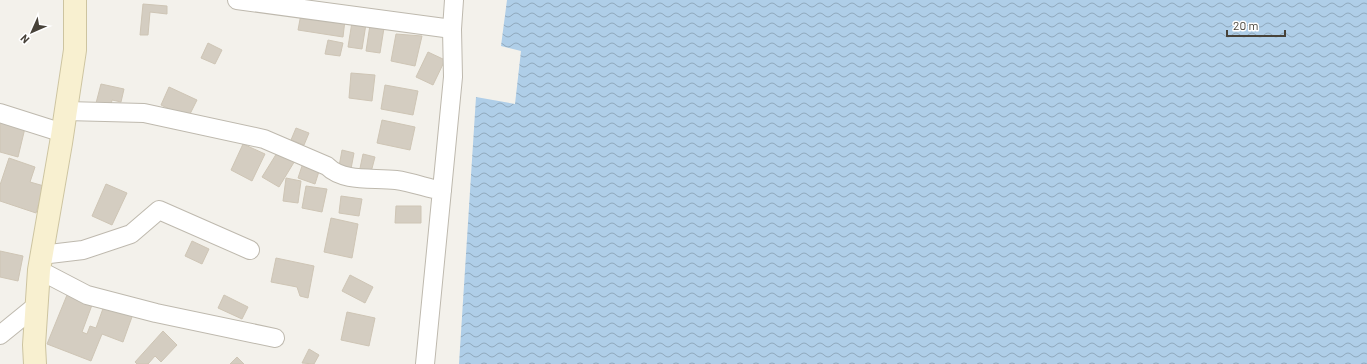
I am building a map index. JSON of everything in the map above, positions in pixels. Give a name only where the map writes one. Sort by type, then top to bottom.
[{"type":"main road","points":[[35,364],[34,345],[40,263],[63,133],[75,50],[75,0]]},
{"type":"street","points":[[238,0],[452,29]]},
{"type":"street","points":[[425,364],[453,77],[452,29],[454,0]]},
{"type":"street","points":[[66,111],[152,115],[264,139],[328,166],[335,174],[355,178],[397,180],[442,191]]},
{"type":"street","points":[[0,113],[63,133]]},
{"type":"street","points":[[40,263],[131,234],[159,210],[250,250]]},
{"type":"street","points":[[40,263],[87,295],[156,313],[275,338]]},
{"type":"street","points":[[0,335],[37,305]]},
{"type":"water","points":[[507,0],[1367,0],[1367,364],[459,364],[476,97],[515,104],[521,51],[501,46]]},
{"type":"building","points":[[143,4],[167,6],[167,14],[150,12],[148,35],[140,35]]},
{"type":"building","points":[[301,14],[345,20],[343,37],[298,30]]},
{"type":"building","points":[[352,22],[366,24],[362,49],[348,47]]},
{"type":"building","points":[[370,25],[384,28],[380,53],[366,51]]},
{"type":"building","points":[[396,34],[422,36],[415,66],[391,61]]},
{"type":"building","points":[[328,40],[343,43],[340,56],[325,54]]},
{"type":"building","points":[[208,43],[222,50],[215,64],[201,58]]},
{"type":"building","points":[[428,52],[445,60],[433,85],[416,77]]},
{"type":"building","points":[[351,73],[375,75],[372,101],[349,98]]},
{"type":"building","points":[[101,84],[124,89],[121,102],[112,100],[110,110],[95,107]]},
{"type":"building","points":[[385,85],[418,91],[413,115],[381,109]]},
{"type":"building","points":[[169,87],[197,100],[188,118],[161,105]]},
{"type":"building","points":[[382,120],[415,127],[410,150],[377,143]]},
{"type":"building","points":[[0,121],[25,128],[18,157],[0,152]]},
{"type":"building","points":[[296,128],[309,133],[304,145],[291,140]]},
{"type":"building","points":[[243,144],[265,154],[252,181],[231,170]]},
{"type":"building","points":[[280,148],[296,159],[279,187],[262,177]]},
{"type":"building","points":[[342,150],[354,153],[350,174],[338,172]]},
{"type":"building","points":[[363,154],[375,157],[370,176],[359,173]]},
{"type":"building","points":[[9,158],[35,167],[30,182],[44,186],[36,213],[0,201],[0,185]]},
{"type":"building","points":[[304,160],[321,165],[315,184],[298,178]]},
{"type":"building","points":[[286,178],[301,181],[298,203],[283,201]]},
{"type":"building","points":[[106,184],[127,193],[112,225],[92,216]]},
{"type":"building","points":[[306,186],[327,189],[322,212],[302,208]]},
{"type":"building","points":[[341,196],[362,199],[359,216],[339,213]]},
{"type":"building","points":[[396,206],[421,206],[421,223],[395,223]]},
{"type":"building","points":[[331,218],[358,224],[352,258],[324,252]]},
{"type":"building","points":[[192,241],[209,249],[202,264],[185,256]]},
{"type":"building","points":[[0,251],[23,256],[18,281],[0,277]]},
{"type":"building","points":[[276,258],[314,266],[308,298],[300,296],[297,287],[271,282]]},
{"type":"building","points":[[350,275],[373,287],[365,303],[342,291]]},
{"type":"building","points":[[67,295],[92,305],[82,332],[87,334],[90,326],[96,328],[105,303],[133,314],[123,342],[102,334],[91,361],[47,344]]},
{"type":"building","points":[[224,295],[248,307],[242,319],[218,308]]},
{"type":"building","points":[[347,312],[375,318],[369,346],[341,340]]},
{"type":"building","points":[[163,331],[177,345],[161,362],[155,356],[148,364],[137,364],[135,362]]},
{"type":"building","points":[[309,349],[319,355],[314,364],[302,363]]},
{"type":"building","points":[[237,357],[244,364],[230,364]]}]
